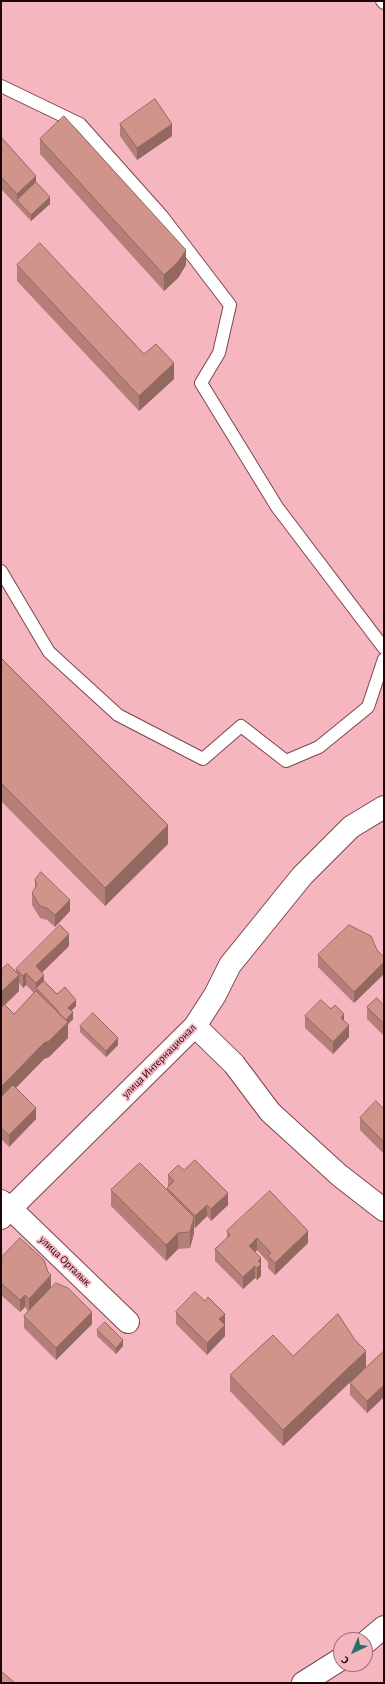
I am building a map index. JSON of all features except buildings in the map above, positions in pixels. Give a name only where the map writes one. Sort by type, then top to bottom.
[{"type":"street","name":"улица Интернационал","points":[[4,1209],[195,1026],[215,995],[230,965],[302,876],[351,827],[384,807]]},
{"type":"street","points":[[195,1026],[234,1064],[270,1112],[339,1175],[384,1210]]},
{"type":"street","name":"улица Орталык","points":[[4,1209],[128,1322]]},
{"type":"street","points":[[373,1636],[384,1627]]},
{"type":"street","points":[[303,1683],[333,1664]]},
{"type":"lane","points":[[1,86],[80,124],[162,216],[230,306],[219,353],[201,383],[277,507],[384,648]]},
{"type":"lane","points":[[1,571],[49,652],[118,715],[203,758],[241,726],[286,761],[319,747],[368,707],[384,659]]}]
